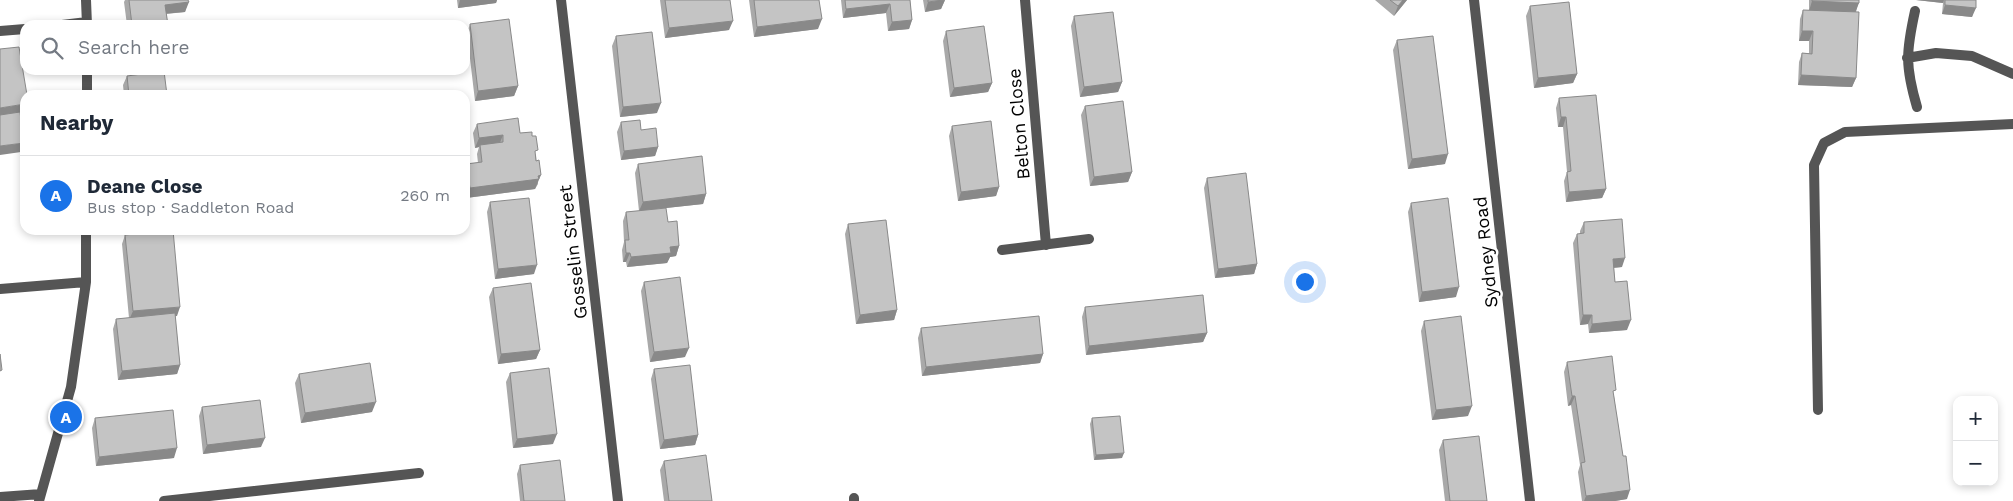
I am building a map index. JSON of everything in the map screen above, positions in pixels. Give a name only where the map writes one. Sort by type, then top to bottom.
[{"type":"street","points":[[86,0],[87,20]]},
{"type":"street","name":"Gosselin Street","points":[[561,0],[618,501]]},
{"type":"street","name":"Belton Close","points":[[1025,0],[1046,244]]},
{"type":"street","name":"Sydney Road","points":[[1474,0],[1530,501]]},
{"type":"street","points":[[1915,11],[1907,58],[1910,81],[1917,107]]},
{"type":"street","points":[[0,31],[20,29]]},
{"type":"street","points":[[1907,58],[1936,53],[1972,56],[2013,74]]},
{"type":"street","points":[[87,75],[87,90]]},
{"type":"street","points":[[1818,410],[1814,165],[1824,143],[1845,132],[2013,124]]},
{"type":"street","points":[[0,497],[40,498],[71,387],[86,282],[86,235]]},
{"type":"street","points":[[1002,250],[1089,239]]},
{"type":"street","points":[[0,289],[86,282]]},
{"type":"street","points":[[164,501],[418,473]]},
{"type":"building","points":[[129,0],[188,0],[189,2],[165,5],[167,20],[131,20]]},
{"type":"building","points":[[665,0],[730,0],[733,21],[669,28]]},
{"type":"building","points":[[754,0],[819,0],[822,19],[757,27]]},
{"type":"building","points":[[845,0],[910,0],[912,20],[892,22],[890,4],[846,9]]},
{"type":"building","points":[[1390,0],[1403,0],[1398,6]]},
{"type":"building","points":[[1859,0],[1859,3],[1812,1]]},
{"type":"building","points":[[1945,0],[1976,0],[1976,8],[1945,5]]},
{"type":"building","points":[[1569,2],[1577,74],[1538,78],[1530,6]]},
{"type":"building","points":[[1803,10],[1859,12],[1856,78],[1801,75],[1802,53],[1812,54],[1813,31],[1802,31]]},
{"type":"building","points":[[1113,12],[1122,82],[1084,87],[1074,16]]},
{"type":"building","points":[[509,19],[518,86],[478,91],[470,24]]},
{"type":"building","points":[[984,26],[992,83],[954,88],[946,31]]},
{"type":"building","points":[[652,32],[661,103],[623,107],[616,36]]},
{"type":"building","points":[[1433,36],[1448,154],[1412,159],[1397,40]]},
{"type":"building","points":[[19,47],[20,75],[24,75],[26,90],[20,90],[20,105],[0,108],[0,49]]},
{"type":"building","points":[[164,75],[166,90],[128,90],[127,76]]},
{"type":"building","points":[[1596,95],[1606,189],[1569,192],[1567,172],[1571,171],[1566,117],[1561,117],[1559,98]]},
{"type":"building","points":[[1123,101],[1132,172],[1094,177],[1085,106]]},
{"type":"building","points":[[20,112],[20,144],[0,146],[0,115]]},
{"type":"building","points":[[518,118],[520,133],[532,132],[532,136],[536,136],[538,150],[535,151],[536,161],[539,160],[541,175],[538,176],[539,179],[470,188],[470,164],[482,162],[480,145],[503,142],[503,135],[479,138],[477,124]]},
{"type":"building","points":[[640,120],[641,130],[656,128],[658,147],[624,151],[621,122]]},
{"type":"building","points":[[991,121],[999,187],[961,192],[952,126]]},
{"type":"building","points":[[702,156],[706,194],[643,202],[638,164]]},
{"type":"building","points":[[1246,173],[1257,264],[1218,269],[1207,178]]},
{"type":"building","points":[[529,198],[537,265],[498,269],[490,202]]},
{"type":"building","points":[[1448,198],[1459,287],[1422,292],[1411,203]]},
{"type":"building","points":[[666,208],[668,222],[677,221],[679,246],[670,247],[671,253],[631,257],[630,253],[626,253],[625,240],[629,240],[626,212]]},
{"type":"building","points":[[1622,219],[1625,258],[1613,259],[1614,271],[1615,282],[1627,281],[1631,320],[1592,324],[1592,315],[1583,315],[1577,234],[1584,233],[1584,222]]},
{"type":"building","points":[[886,220],[897,310],[860,315],[848,224]]},
{"type":"building","points":[[125,235],[173,235],[180,307],[133,311]]},
{"type":"building","points":[[680,277],[689,348],[654,352],[644,282]]},
{"type":"building","points":[[531,283],[540,350],[501,354],[493,288]]},
{"type":"building","points":[[1203,295],[1207,333],[1089,346],[1085,307]]},
{"type":"building","points":[[175,313],[180,365],[122,371],[116,319]]},
{"type":"building","points":[[1039,316],[1043,354],[926,367],[921,328]]},
{"type":"building","points":[[1461,316],[1472,406],[1436,410],[1424,321]]},
{"type":"building","points":[[0,354],[2,370],[0,371]]},
{"type":"building","points":[[1612,356],[1616,390],[1613,391],[1623,456],[1626,456],[1630,490],[1586,496],[1581,463],[1585,462],[1575,396],[1572,396],[1567,362]]},
{"type":"building","points":[[370,363],[376,402],[305,413],[299,374]]},
{"type":"building","points":[[690,365],[698,435],[664,440],[654,369]]},
{"type":"building","points":[[549,368],[557,434],[517,439],[510,373]]},
{"type":"building","points":[[260,400],[265,438],[207,445],[202,407]]},
{"type":"building","points":[[173,410],[177,448],[99,457],[95,418]]},
{"type":"building","points":[[1120,416],[1124,453],[1096,455],[1092,418]]},
{"type":"building","points":[[1479,436],[1487,501],[1450,501],[1443,440]]},
{"type":"building","points":[[706,455],[712,501],[669,501],[664,461]]},
{"type":"building","points":[[560,460],[565,501],[524,501],[520,465]]},
{"type":"place","name":"Deane Close","points":[[66,417]]}]
